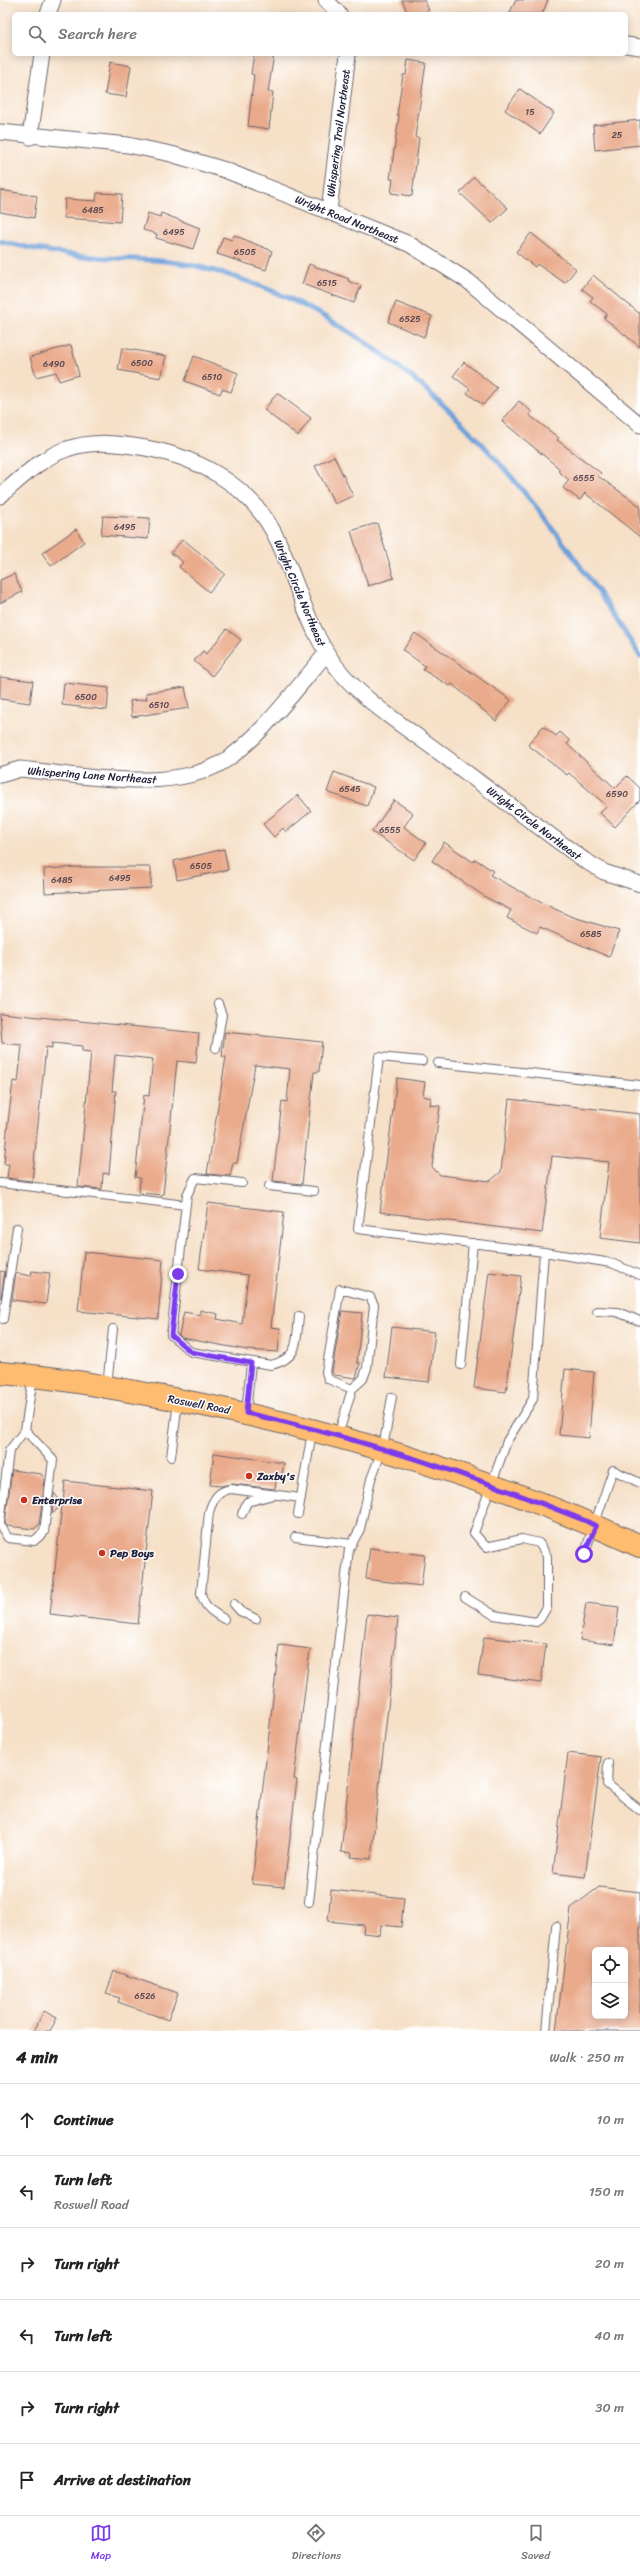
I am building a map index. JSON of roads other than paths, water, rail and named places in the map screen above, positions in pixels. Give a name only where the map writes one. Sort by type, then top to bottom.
[{"type":"main road","name":"Roswell Road","points":[[0,1373],[106,1386],[246,1413],[383,1448],[490,1484],[596,1526],[640,1546]]},
{"type":"street","points":[[49,12],[54,0]]},
{"type":"street","points":[[326,0],[337,12]]},
{"type":"street","points":[[628,45],[640,47]]},
{"type":"street","points":[[30,137],[42,56]]},
{"type":"street","name":"Whispering Trail Northeast","points":[[329,211],[348,56]]},
{"type":"street","name":"Wright Road Northeast","points":[[0,132],[30,137],[128,145],[171,154],[225,170],[409,244],[468,281],[640,425]]},
{"type":"street","name":"Wright Circle Northeast","points":[[0,496],[34,467],[64,449],[82,444],[103,442],[156,449],[194,462],[216,472],[238,488],[257,507],[278,540],[297,592],[326,654],[344,677],[379,708],[584,860],[604,872],[640,884]]},
{"type":"street","name":"Whispering Lane Northeast","points":[[0,775],[20,769],[150,781],[178,779],[204,771],[225,760],[247,743],[326,654]]},
{"type":"lane","points":[[216,1048],[222,1015],[218,1004]]},
{"type":"lane","points":[[422,1061],[379,1057],[358,1229],[544,1252],[610,1263],[640,1276]]},
{"type":"lane","points":[[438,1063],[640,1085]]},
{"type":"lane","points":[[242,1183],[195,1178],[187,1196],[171,1335],[191,1352],[251,1363],[271,1365],[283,1362],[295,1351],[299,1316]]},
{"type":"lane","points":[[0,1182],[186,1205]]},
{"type":"lane","points":[[269,1186],[314,1191]]},
{"type":"lane","points":[[3,1319],[17,1228]]},
{"type":"lane","points":[[462,1365],[473,1243]]},
{"type":"lane","points":[[466,1597],[494,1615],[510,1620],[536,1622],[540,1619],[547,1608],[547,1556],[539,1542],[522,1539],[486,1547],[474,1532],[490,1484],[507,1441],[533,1399],[544,1252]]},
{"type":"lane","points":[[338,1436],[352,1389],[363,1379],[367,1368],[374,1305],[370,1297],[340,1289],[326,1372],[328,1379],[352,1389]]},
{"type":"lane","points":[[597,1311],[617,1312],[640,1321]]},
{"type":"lane","points":[[106,1386],[113,1329]]},
{"type":"lane","points":[[246,1413],[251,1363]]},
{"type":"lane","points":[[25,1430],[53,1460],[44,1532],[34,1541],[8,1538],[0,1524],[9,1451],[25,1430],[33,1376]]},
{"type":"lane","points":[[309,1902],[349,1549],[360,1529],[371,1479],[383,1448],[392,1397]]},
{"type":"lane","points":[[171,1458],[178,1400]]},
{"type":"lane","points":[[298,1514],[312,1429]]},
{"type":"lane","points":[[583,1558],[596,1526],[613,1470],[640,1484]]},
{"type":"lane","points":[[224,1619],[211,1611],[203,1602],[201,1593],[209,1512],[212,1500],[222,1490],[231,1488],[301,1498]]},
{"type":"lane","points":[[242,1514],[247,1502],[276,1494]]},
{"type":"lane","points":[[295,1537],[352,1544]]},
{"type":"lane","points":[[234,1604],[240,1611],[256,1619]]},
{"type":"lane","points":[[608,1763],[607,1784],[640,1810]]},
{"type":"lane","points":[[546,2031],[556,1926]]},
{"type":"waterway","points":[[0,241],[40,250],[67,254],[94,257],[144,259],[204,268],[276,293],[342,327],[402,370],[458,419],[509,474],[556,533],[600,594],[640,656]]},
{"type":"place","name":"Zaxby's","points":[[249,1476]]},
{"type":"place","name":"Enterprise","points":[[24,1500]]},
{"type":"place","name":"Pep Boys","points":[[102,1553]]}]
